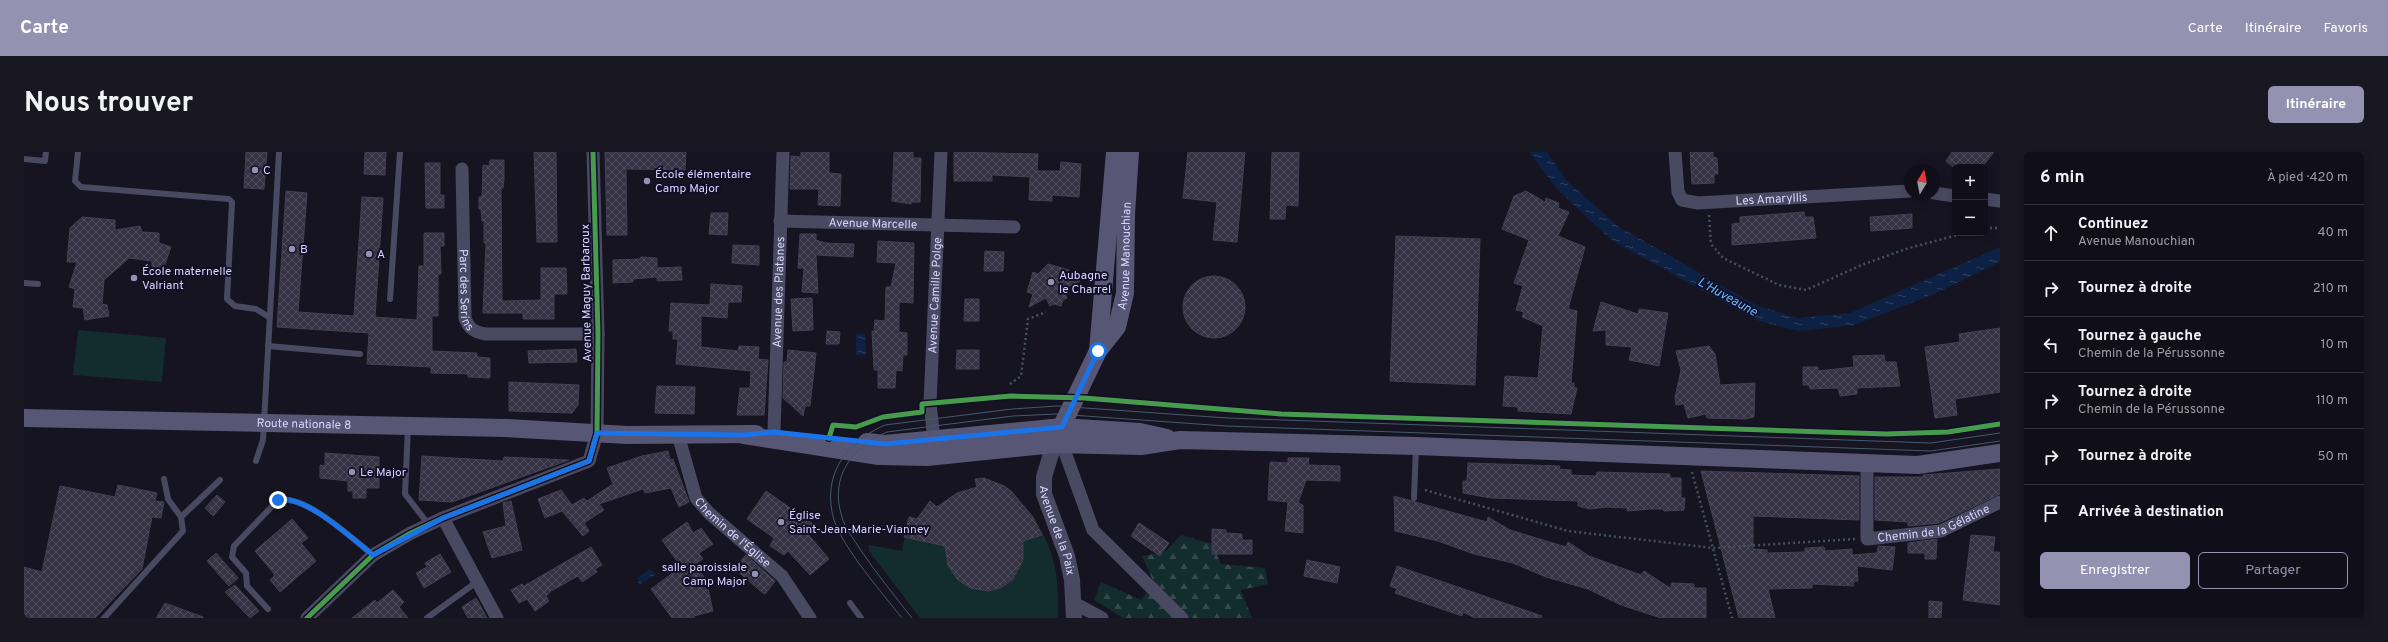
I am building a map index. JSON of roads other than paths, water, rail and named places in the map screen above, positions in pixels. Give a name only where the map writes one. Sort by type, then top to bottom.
[{"type":"main road","name":"Avenue Manouchian","points":[[1098,351],[1115,152]]},
{"type":"main road","name":"Avenue Manouchian","points":[[1059,438],[1098,351],[1117,327],[1125,293],[1126,214],[1130,152]]},
{"type":"main road","name":"Route nationale 8","points":[[24,418],[264,422],[678,435],[744,435]]},
{"type":"main road","points":[[744,435],[774,432],[885,444],[934,440],[1059,438],[1140,432],[1180,440],[1416,446],[1918,465],[2000,453]]},
{"type":"main road","points":[[744,435],[879,456],[927,456],[1059,438]]},
{"type":"street","name":"Avenue Maguy Barbaroux","points":[[443,518],[589,461],[598,334],[593,152]]},
{"type":"street","name":"Avenue des Platanes","points":[[774,432],[783,152]]},
{"type":"street","name":"Avenue Camille Polge","points":[[934,440],[930,404],[941,152]]},
{"type":"street","name":"Les Amaryllis","points":[[1675,152],[1678,192],[1682,200],[1707,203],[1904,190]]},
{"type":"street","name":"Parc des Serins","points":[[462,169],[465,318],[467,325],[474,332],[486,334],[598,334]]},
{"type":"street","points":[[1940,194],[1952,196]]},
{"type":"street","points":[[1988,199],[2000,201]]},
{"type":"street","name":"Avenue Marcelle","points":[[780,221],[1014,227]]},
{"type":"street","name":"Chemin de l'Église","points":[[678,435],[696,498],[709,513],[782,576],[810,618]]},
{"type":"street","points":[[1059,438],[1093,530],[1182,618]]},
{"type":"street","name":"Avenue de la Paix","points":[[1059,438],[1044,477],[1044,494],[1067,556],[1074,611]]},
{"type":"street","name":"Chemin de la Gélatine","points":[[1867,463],[1867,539],[1941,531],[2000,502]]},
{"type":"street","points":[[307,618],[373,555],[443,518],[497,618]]},
{"type":"street","points":[[1074,611],[1102,618]]},
{"type":"lane","points":[[24,159],[46,161],[46,152]]},
{"type":"lane","points":[[78,152],[75,181],[81,187],[229,198],[232,202],[227,299],[235,306],[256,309],[269,317]]},
{"type":"lane","points":[[256,461],[263,440],[279,152]]},
{"type":"lane","points":[[390,299],[400,152]]},
{"type":"lane","points":[[24,283],[38,284]]},
{"type":"lane","points":[[268,346],[360,354]]},
{"type":"lane","points":[[408,426],[405,494],[429,525]]},
{"type":"lane","points":[[1414,498],[1416,446]]},
{"type":"lane","points":[[104,618],[183,531],[181,517],[168,499],[164,479]]},
{"type":"lane","points":[[181,517],[220,480]]},
{"type":"lane","points":[[268,609],[246,586],[246,573],[232,557],[234,546],[278,500],[286,499],[326,516],[373,555]]},
{"type":"lane","points":[[427,618],[478,581]]},
{"type":"lane","points":[[850,603],[861,618]]},
{"type":"water","name":"L'Huveaune","points":[[1529,152],[1547,152],[1567,181],[1619,227],[1758,306],[1798,318],[1850,313],[2000,247],[2000,262],[1932,295],[1854,325],[1799,331],[1756,320],[1611,240],[1557,189]]},
{"type":"water","points":[[856,334],[865,334],[866,355],[856,355]]},
{"type":"water","points":[[650,569],[656,574],[639,585],[637,578]]},
{"type":"tram line","points":[[902,618],[854,557],[834,520],[831,504],[831,489],[834,475],[840,462],[848,451],[859,441],[871,432],[885,425],[1012,409],[1057,406],[1227,418],[1931,443],[2000,433]]},
{"type":"tram line","points":[[912,618],[872,567],[850,534],[843,521],[839,502],[841,476],[846,465],[863,446],[874,438],[887,432],[1013,416],[1057,414],[1226,426],[1931,451],[2000,441]]},
{"type":"place","name":"C","points":[[255,170]]},
{"type":"place","name":"École élémentaire Camp Major","points":[[647,181]]},
{"type":"place","name":"B","points":[[292,249]]},
{"type":"place","name":"A","points":[[369,254]]},
{"type":"place","name":"École maternelle Valriant","points":[[134,278]]},
{"type":"place","name":"Aubagne le Charrel","points":[[1051,282]]},
{"type":"place","name":"Le Major","points":[[352,472]]},
{"type":"place","name":"Église Saint-Jean-Marie-Vianney","points":[[781,522]]},
{"type":"place","name":"salle paroissiale Camp Major","points":[[755,574]]}]
